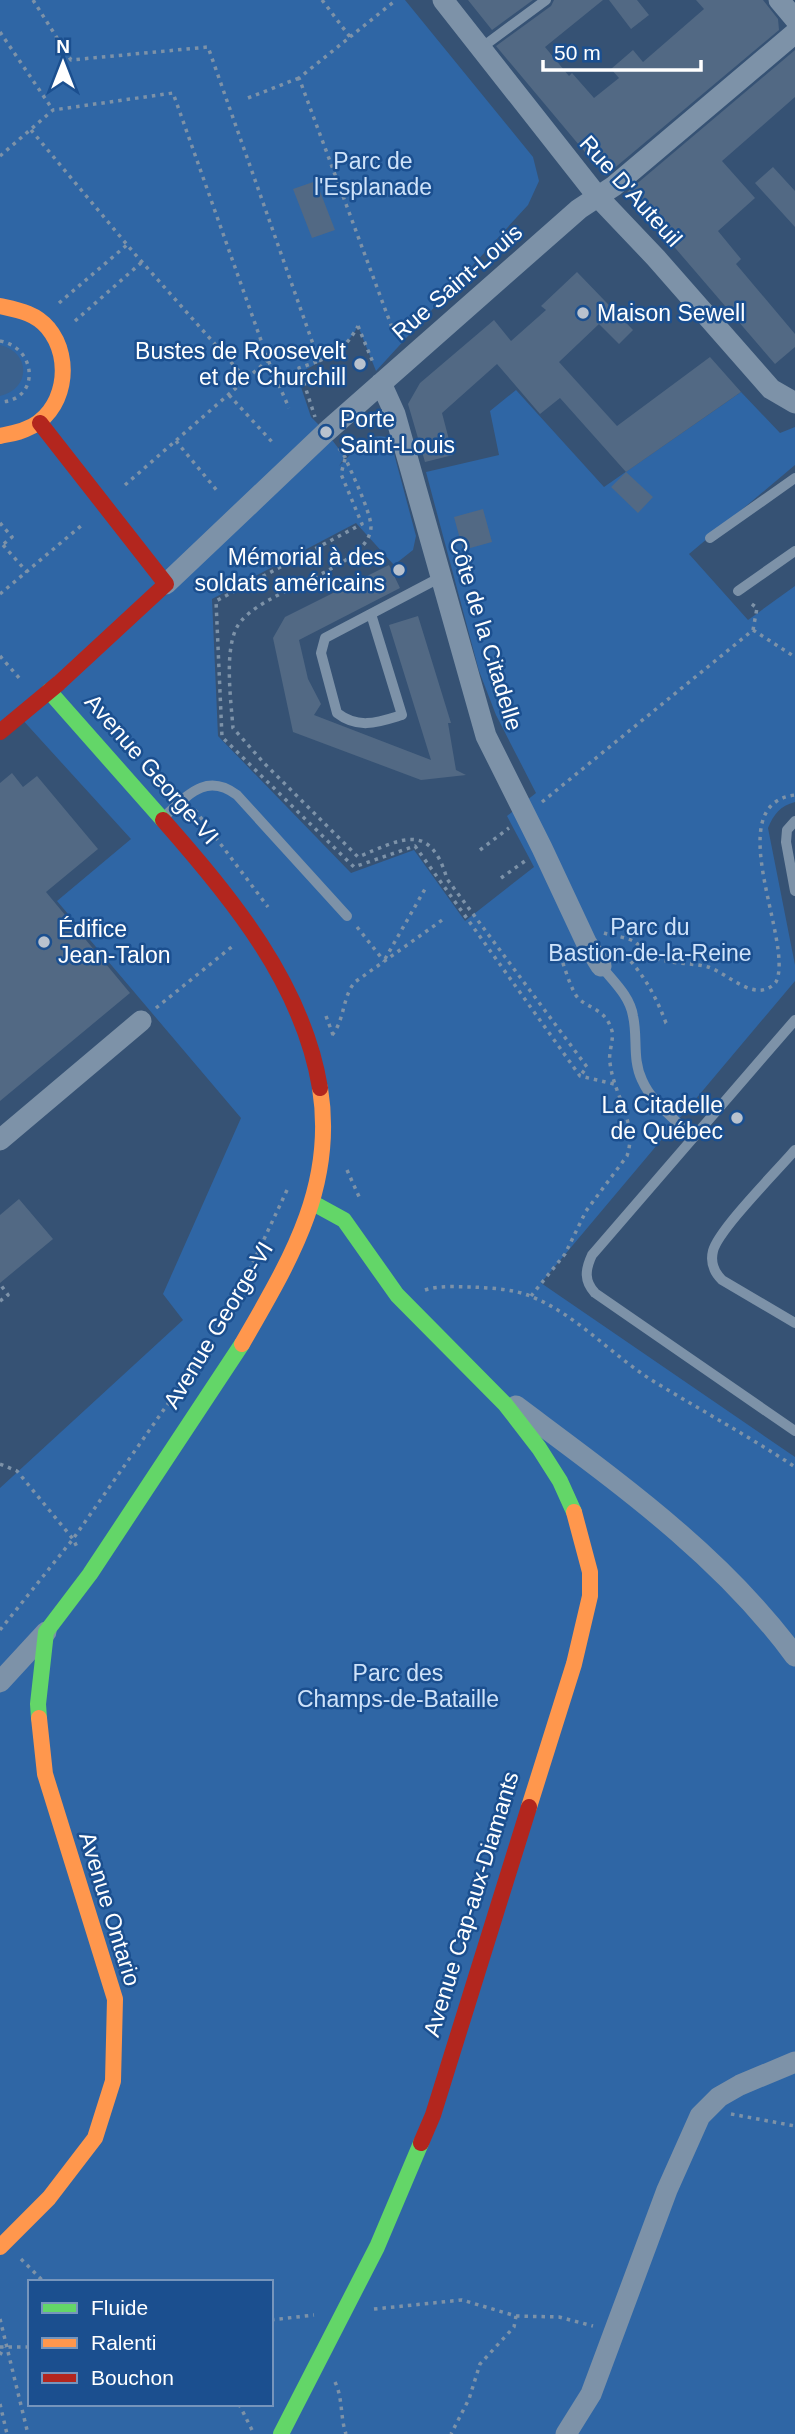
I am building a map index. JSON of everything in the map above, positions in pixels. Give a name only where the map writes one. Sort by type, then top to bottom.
[{"type":"street","name":"Rue D'Auteuil","points":[[443,0],[598,197],[656,258],[771,389],[795,403]]},
{"type":"street","points":[[779,0],[795,19]]},
{"type":"street","name":"Rue Saint-Louis","points":[[166,584],[318,439],[579,209],[598,197],[795,33]]},
{"type":"street","points":[[0,306],[29,313],[49,327],[58,341],[64,363],[64,386],[55,406],[40,423],[22,432],[0,436]]},
{"type":"street","name":"Côte de la Citadelle","points":[[381,383],[395,414],[486,736],[586,942],[601,966]]},
{"type":"street","points":[[0,732],[44,696],[166,584],[40,423]]},
{"type":"street","name":"Avenue George-VI","points":[[0,1682],[46,1632],[90,1574],[237,1352],[289,1262],[313,1203],[322,1155],[323,1108],[316,1065],[289,995],[256,935],[162,819],[44,696]]},
{"type":"street","points":[[0,1140],[141,1021]]},
{"type":"street","name":"Avenue Cap-aux-Diamants","points":[[313,1203],[344,1220],[397,1295],[491,1388],[639,1498],[674,1528],[756,1608],[795,1656]]},
{"type":"street","name":"Avenue Cap-aux-Diamants","points":[[281,2434],[377,2247],[433,2115],[574,1664],[590,1596],[590,1572],[585,1542],[560,1481],[539,1448],[491,1388]]},
{"type":"street","name":"Avenue Ontario","points":[[6,2237],[49,2198],[95,2138],[113,2081],[115,1999],[46,1774],[38,1704],[46,1632]]},
{"type":"street","points":[[566,2434],[591,2394],[667,2190],[704,2110],[719,2097],[740,2085],[795,2062]]},
{"type":"lane","points":[[481,48],[546,0]]},
{"type":"lane","points":[[710,538],[795,478]]},
{"type":"lane","points":[[738,591],[795,551]]},
{"type":"lane","points":[[372,614],[402,715],[367,725],[345,719],[337,713],[321,653],[325,638],[441,577]]},
{"type":"lane","points":[[162,819],[198,788],[217,784],[227,787],[347,916]]},
{"type":"lane","points":[[795,821],[787,830],[786,842],[795,891]]},
{"type":"lane","points":[[601,966],[630,1005],[634,1016],[635,1059],[642,1082],[656,1104],[681,1125],[691,1138]]},
{"type":"lane","points":[[795,1020],[592,1255],[587,1267],[588,1285],[595,1293],[795,1431]]},
{"type":"lane","points":[[795,1150],[718,1239],[711,1260],[715,1273],[722,1280],[795,1323]]},
{"type":"path","points":[[33,0],[71,60],[208,47],[319,361]]},
{"type":"path","points":[[322,0],[350,37]]},
{"type":"path","points":[[248,98],[299,78],[396,0]]},
{"type":"path","points":[[0,32],[53,110]]},
{"type":"path","points":[[299,78],[394,333]]},
{"type":"path","points":[[0,156],[53,110],[173,93],[268,360],[289,408]]},
{"type":"path","points":[[31,130],[142,262],[246,379]]},
{"type":"path","points":[[60,303],[128,244]]},
{"type":"path","points":[[74,321],[142,262]]},
{"type":"path","points":[[312,414],[299,368],[338,352],[350,341],[358,326],[381,383]]},
{"type":"path","points":[[0,341],[8,342],[22,352],[29,371],[22,394],[7,402],[0,402]]},
{"type":"path","points":[[125,485],[268,360]]},
{"type":"path","points":[[229,395],[273,443]]},
{"type":"path","points":[[176,441],[219,493]]},
{"type":"path","points":[[580,1076],[587,1068],[447,879],[441,861],[429,848],[418,839],[408,838],[358,857],[263,762],[233,728],[231,651],[237,627],[252,610],[353,556],[369,536],[370,520],[345,457],[341,474],[362,524],[216,601],[222,737],[354,867],[415,846],[580,1076],[614,1084]]},
{"type":"path","points":[[0,523],[12,537],[1,546],[27,572]]},
{"type":"path","points":[[0,594],[82,526]]},
{"type":"path","points":[[480,850],[753,630],[757,608],[738,591]]},
{"type":"path","points":[[753,630],[795,657]]},
{"type":"path","points":[[0,656],[44,696]]},
{"type":"path","points":[[770,873],[762,835],[767,813],[780,800],[795,795]]},
{"type":"path","points":[[185,798],[271,911]]},
{"type":"path","points":[[501,878],[542,848]]},
{"type":"path","points":[[384,961],[425,889]]},
{"type":"path","points":[[347,916],[384,961]]},
{"type":"path","points":[[333,1034],[340,1024],[350,987],[445,918]]},
{"type":"path","points":[[603,933],[634,941],[645,953],[660,960],[712,968],[735,983],[749,988],[771,987],[778,981],[785,964]]},
{"type":"path","points":[[231,938],[240,953]]},
{"type":"path","points":[[141,1021],[235,944]]},
{"type":"path","points":[[619,950],[649,984],[670,1027]]},
{"type":"path","points":[[531,1296],[565,1254],[586,1211],[628,1156],[631,1146],[632,1134],[614,1084],[609,1060],[612,1031],[599,1010],[578,998]]},
{"type":"path","points":[[325,1013],[336,1043]]},
{"type":"path","points":[[346,1163],[347,1175],[366,1211]]},
{"type":"path","points":[[230,1312],[292,1177]]},
{"type":"path","points":[[0,1284],[8,1295],[0,1301]]},
{"type":"path","points":[[428,1301],[419,1292],[441,1286],[511,1291],[531,1296],[580,1326],[643,1374],[733,1426],[795,1467]]},
{"type":"path","points":[[0,1630],[73,1539],[217,1334]]},
{"type":"path","points":[[0,1464],[17,1471],[73,1539],[90,1574]]},
{"type":"path","points":[[704,2110],[795,2126]]},
{"type":"path","points":[[6,2237],[42,2280]]},
{"type":"path","points":[[273,2320],[462,2300],[516,2316],[559,2317],[614,2331]]},
{"type":"path","points":[[451,2434],[469,2399],[480,2364],[513,2327],[516,2316]]},
{"type":"path","points":[[0,2319],[3,2346],[29,2434]]},
{"type":"path","points":[[3,2346],[28,2347]]},
{"type":"path","points":[[0,2355],[3,2346]]},
{"type":"path","points":[[321,2355],[339,2390],[341,2421],[346,2434]]},
{"type":"path","points":[[0,2404],[8,2434]]},
{"type":"path","points":[[240,2406],[254,2434]]},
{"type":"green space","name":"Parc des Champs-de-Bataille","points":[[0,0],[405,0],[533,157],[539,181],[528,205],[376,371],[358,326],[339,350],[297,375],[311,417],[345,457],[339,466],[360,445],[372,438],[386,437],[392,446],[416,536],[413,550],[394,565],[356,523],[212,599],[218,736],[351,873],[414,850],[465,921],[534,867],[507,816],[536,793],[496,715],[479,671],[426,472],[499,455],[490,411],[516,390],[604,487],[741,392],[780,433],[795,427],[795,465],[689,554],[748,620],[795,586],[795,802],[778,811],[768,828],[795,965],[795,981],[541,1283],[795,1457],[795,2434],[0,2434],[0,1488],[183,1320],[163,1294],[241,1118],[57,901],[131,839],[20,717],[0,732]]},
{"type":"shaded area","points":[[0,345],[17,355],[23,370],[22,379],[17,386],[0,396]]},
{"type":"building","points":[[468,0],[533,0],[492,30]]},
{"type":"building","points":[[554,0],[603,0],[545,47],[569,76],[572,73],[594,98],[619,78],[611,69],[633,50],[643,62],[704,9],[696,0],[763,0],[778,19],[779,30],[605,176],[496,46],[551,6]]},
{"type":"building","points":[[609,0],[637,0],[649,15],[631,29]]},
{"type":"building","points":[[795,50],[795,97],[722,161],[755,198],[718,231],[741,259],[736,264],[795,334],[795,347],[775,364],[627,192]]},
{"type":"building","points":[[773,167],[795,191],[795,227],[755,183]]},
{"type":"building","points":[[316,181],[335,230],[312,238],[293,189]]},
{"type":"building","points":[[577,272],[633,330],[619,344],[599,324],[559,362],[617,426],[710,357],[741,392],[626,472],[560,398],[540,414],[497,364],[442,413],[453,455],[425,462],[408,404],[420,383],[494,320],[511,341],[546,310],[541,306]]},
{"type":"building","points":[[626,472],[653,497],[638,513],[611,487]]},
{"type":"building","points":[[483,509],[492,542],[463,550],[454,517]]},
{"type":"building","points":[[389,565],[400,588],[299,640],[308,679],[321,704],[314,715],[431,760],[389,625],[418,616],[451,723],[448,723],[456,770],[466,775],[421,780],[293,732],[273,638],[285,617]]},
{"type":"building","name":"Édifice Jean-Talon","points":[[12,773],[23,787],[37,776],[98,849],[46,892],[130,993],[0,1101],[0,783]]},
{"type":"building","points":[[19,1199],[53,1239],[0,1283],[0,1215]]},
{"type":"traffic: fast","points":[[49,691],[163,820]]},
{"type":"traffic: fast","points":[[313,1203],[344,1220],[397,1295],[505,1404],[539,1448],[560,1481],[574,1512]]},
{"type":"traffic: fast","points":[[39,1718],[38,1704],[46,1632],[90,1574],[242,1344]]},
{"type":"traffic: fast","points":[[281,2434],[377,2247],[421,2143]]},
{"type":"traffic: slow","points":[[0,306],[26,313],[48,328],[56,341],[63,370],[57,399],[50,411],[39,422],[26,429],[0,436]]},
{"type":"traffic: slow","points":[[242,1344],[292,1253],[315,1191],[323,1124],[320,1088]]},
{"type":"traffic: slow","points":[[529,1807],[574,1664],[590,1596],[590,1572],[574,1512]]},
{"type":"traffic: slow","points":[[0,2247],[49,2198],[95,2138],[113,2081],[115,1999],[45,1774],[39,1718]]},
{"type":"traffic: jam","points":[[0,732],[59,683],[166,584],[40,423]]},
{"type":"traffic: jam","points":[[163,820],[238,911],[281,978],[298,1013],[320,1088]]},
{"type":"traffic: jam","points":[[421,2143],[433,2115],[529,1807]]},
{"type":"place","name":"Maison Sewell","points":[[583,313]]},
{"type":"place","name":"Bustes de Roosevelt et de Churchill","points":[[360,364]]},
{"type":"place","name":"Porte Saint-Louis","points":[[326,432]]},
{"type":"place","name":"Mémorial à des soldats américains","points":[[399,570]]},
{"type":"place","name":"Édifice Jean-Talon","points":[[44,942]]},
{"type":"place","name":"La Citadelle de Québec","points":[[737,1118]]},
{"type":"park label","name":"Parc de l'Esplanade","points":[[373,174]]},
{"type":"park label","name":"Parc du Bastion-de-la-Reine","points":[[650,940]]}]
